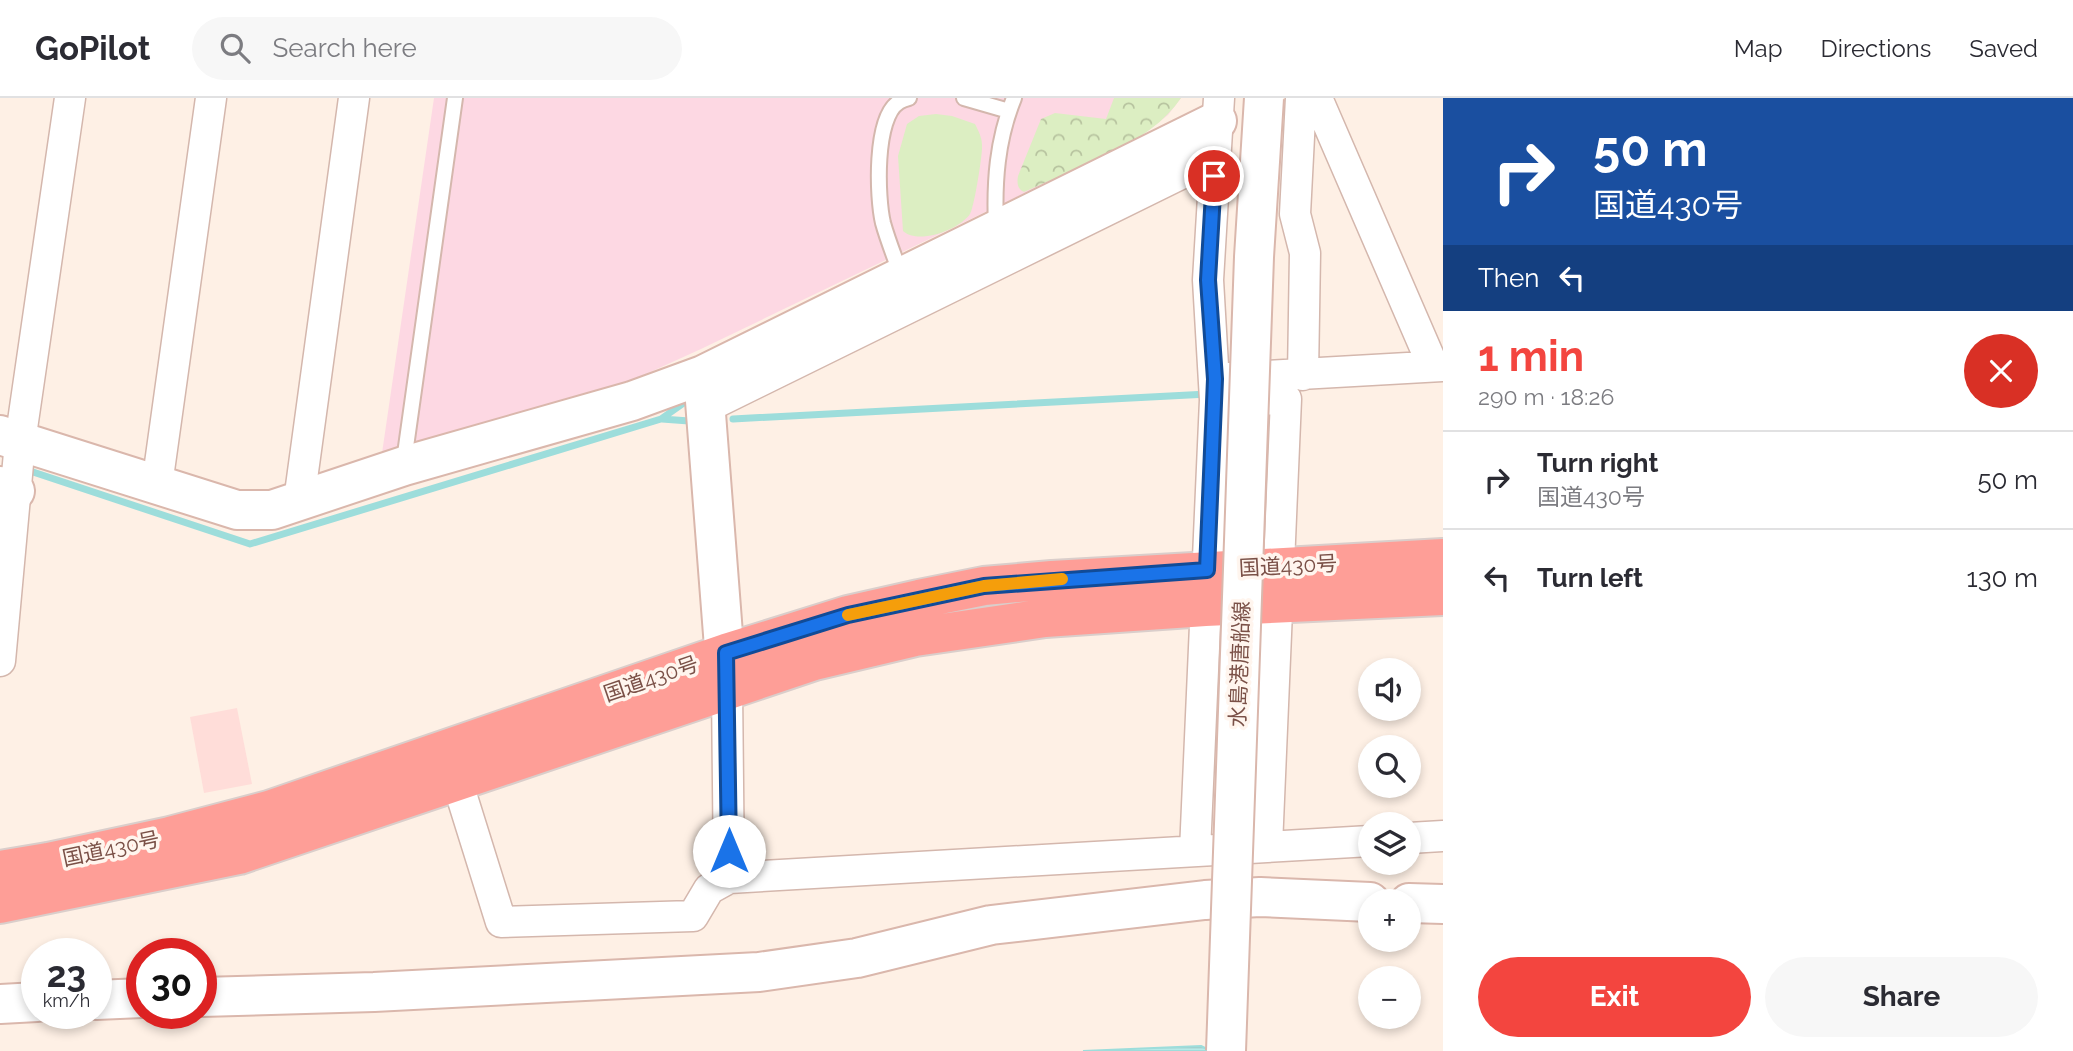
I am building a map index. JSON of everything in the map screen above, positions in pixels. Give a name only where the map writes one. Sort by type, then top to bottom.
[{"type":"highway","name":"国道430号","points":[[0,904],[239,855],[457,781],[727,671],[848,615],[984,586],[1207,570],[1443,558]]},
{"type":"highway","name":"国道430号","points":[[0,870],[170,836],[268,810],[727,671],[814,661],[915,637],[1045,618],[1205,607],[1443,596]]},
{"type":"street","points":[[0,661],[12,465],[70,98]]},
{"type":"street","points":[[157,485],[211,98]]},
{"type":"street","points":[[299,501],[354,98]]},
{"type":"street","points":[[1213,214],[1222,228],[1235,234],[1281,236],[1290,227],[1295,214],[1304,101]]},
{"type":"street","points":[[1215,391],[1303,375],[1438,366],[1304,101]]},
{"type":"street","name":"水島港唐船線","points":[[1226,1051],[1254,257],[1304,101]]},
{"type":"street","points":[[12,465],[157,485],[237,510],[272,510],[404,466],[632,401],[704,391],[1217,125]]},
{"type":"street","points":[[704,391],[902,276],[1217,125]]},
{"type":"street","points":[[1195,851],[1215,391],[1208,280],[1217,125]]},
{"type":"street","points":[[1295,214],[1305,253],[1303,375]]},
{"type":"street","points":[[704,391],[727,671],[729,878]]},
{"type":"street","points":[[1215,391],[1286,399],[1267,846]]},
{"type":"street","points":[[457,781],[501,922],[693,916],[709,889],[729,878],[1358,842]]},
{"type":"street","points":[[1421,837],[1443,836]]},
{"type":"street","points":[[217,997],[374,992],[759,972],[857,958],[991,925],[1205,900],[1260,897],[1358,901]]},
{"type":"street","points":[[1421,903],[1443,904]]},
{"type":"street","points":[[0,1004],[21,1003]]},
{"type":"lane","points":[[404,466],[455,98]]},
{"type":"lane","points":[[902,276],[883,222],[879,185],[880,155],[883,130],[890,112],[897,102],[909,98]]},
{"type":"lane","points":[[964,98],[1011,104],[998,151],[994,189],[997,230]]},
{"type":"shaded area","points":[[434,98],[1181,98],[1168,115],[1137,139],[635,379],[426,443],[381,460]]},
{"type":"shaded area","points":[[237,708],[252,784],[204,793],[190,717]]},
{"type":"green space","points":[[1114,98],[1181,98],[1167,115],[1150,129],[1110,154],[1024,192],[1020,189],[1018,176],[1041,119],[1055,113],[1106,119]]},
{"type":"green space","points":[[936,114],[975,124],[980,134],[982,150],[974,202],[965,220],[948,230],[928,236],[910,235],[903,231],[898,156],[907,124],[919,116]]},
{"type":"water","points":[[1201,1046],[1211,1051],[1083,1051]]},
{"type":"waterway","points":[[733,419],[1208,394]]},
{"type":"waterway","points":[[24,469],[250,544],[661,419],[688,400]]},
{"type":"waterway","points":[[662,419],[689,421]]},
{"type":"slow traffic","points":[[848,615],[984,586],[1062,579]]},
{"type":"route","points":[[729,851],[726,653],[848,615],[984,586],[1207,570],[1215,400],[1208,280],[1214,176]]}]
